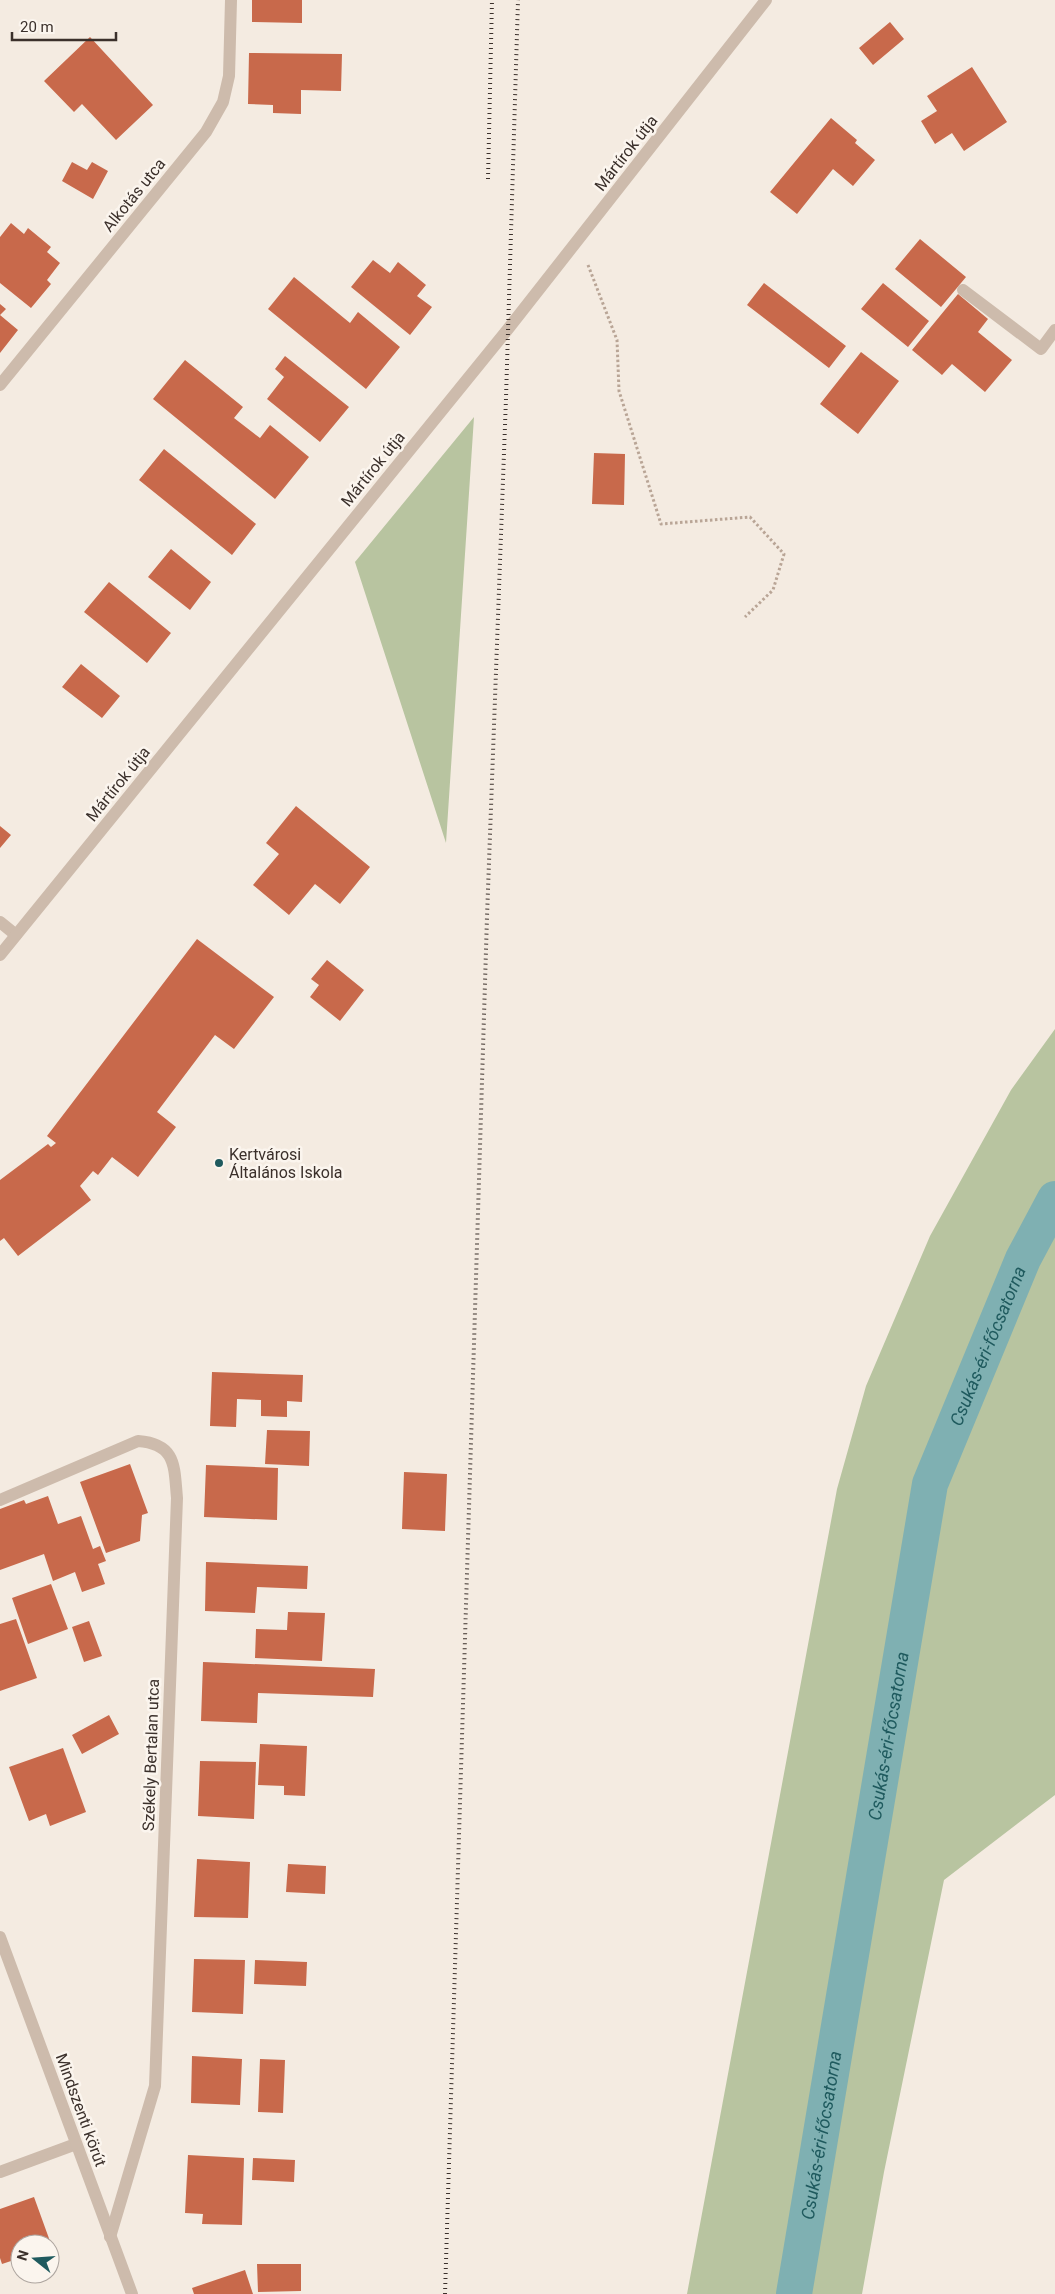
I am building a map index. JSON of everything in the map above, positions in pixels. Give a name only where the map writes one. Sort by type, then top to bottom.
[{"type":"street","name":"Alkotás utca","points":[[0,385],[206,132],[223,102],[229,76],[231,0]]},
{"type":"street","name":"Mártírok útja","points":[[0,955],[577,242],[766,0]]},
{"type":"street","points":[[963,290],[1041,349],[1055,330]]},
{"type":"street","points":[[0,922],[16,934]]},
{"type":"street","name":"Székely Bertalan utca","points":[[0,1500],[138,1441],[153,1442],[164,1448],[171,1457],[174,1468],[178,1498],[155,2086],[110,2237]]},
{"type":"street","name":"Mindszenti körút","points":[[0,1937],[132,2294]]},
{"type":"street","points":[[0,2172],[76,2144]]},
{"type":"path","points":[[577,242],[595,280],[617,340],[619,391],[661,524],[750,517],[784,554],[773,590],[745,617]]},
{"type":"green space","points":[[474,417],[446,843],[355,562]]},
{"type":"green space","points":[[1055,1029],[1055,1795],[944,1880],[884,2172],[862,2294],[687,2294],[837,1489],[866,1386],[930,1236],[1011,1090]]},
{"type":"building","points":[[252,0],[302,0],[302,23],[252,22]]},
{"type":"building","points":[[890,22],[904,39],[873,65],[859,48]]},
{"type":"building","points":[[90,37],[153,105],[116,140],[82,104],[74,112],[44,81]]},
{"type":"building","points":[[249,53],[342,54],[341,91],[301,90],[301,114],[273,113],[273,105],[248,104]]},
{"type":"building","points":[[972,67],[1007,122],[964,151],[952,133],[935,144],[921,121],[937,111],[927,96]]},
{"type":"building","points":[[831,118],[857,140],[855,143],[875,160],[853,186],[833,169],[797,214],[770,192]]},
{"type":"building","points":[[72,162],[87,170],[92,162],[108,171],[93,199],[62,181]]},
{"type":"building","points":[[11,223],[24,234],[28,228],[51,247],[47,252],[60,263],[47,280],[51,284],[31,308],[0,283],[0,237]]},
{"type":"building","points":[[920,239],[966,277],[941,307],[895,269]]},
{"type":"building","points":[[373,260],[390,273],[398,262],[426,285],[417,296],[432,307],[410,335],[351,287]]},
{"type":"building","points":[[294,277],[350,323],[358,312],[400,347],[366,389],[268,309]]},
{"type":"building","points":[[764,283],[846,346],[829,368],[747,305]]},
{"type":"building","points":[[883,283],[929,321],[908,347],[861,309]]},
{"type":"building","points":[[958,294],[988,319],[978,332],[1012,360],[985,392],[952,364],[942,375],[912,350]]},
{"type":"building","points":[[0,304],[6,309],[0,315]]},
{"type":"building","points":[[0,315],[18,330],[0,353]]},
{"type":"building","points":[[861,352],[899,381],[858,434],[820,404]]},
{"type":"building","points":[[285,356],[349,407],[320,442],[267,399],[284,377],[275,369]]},
{"type":"building","points":[[185,360],[243,407],[234,418],[260,438],[270,425],[309,457],[275,499],[153,399]]},
{"type":"building","points":[[164,449],[256,524],[232,555],[139,480]]},
{"type":"building","points":[[594,453],[625,454],[624,505],[592,504]]},
{"type":"building","points":[[171,549],[211,582],[190,610],[148,577]]},
{"type":"building","points":[[109,582],[171,633],[147,663],[84,612]]},
{"type":"building","points":[[81,664],[120,696],[102,718],[62,687]]},
{"type":"building","points":[[296,806],[370,867],[340,904],[315,884],[289,915],[253,885],[279,854],[266,843]]},
{"type":"building","points":[[0,826],[11,835],[0,848]]},
{"type":"building","points":[[197,939],[274,997],[234,1049],[215,1035],[157,1112],[176,1127],[138,1177],[112,1157],[98,1175],[93,1171],[80,1186],[91,1200],[18,1256],[4,1238],[0,1241],[0,1180],[48,1144],[51,1147],[56,1143],[47,1136]]},
{"type":"building","points":[[327,960],[364,990],[340,1021],[310,997],[319,985],[311,979]]},
{"type":"building","points":[[212,1372],[303,1375],[302,1402],[287,1401],[287,1417],[261,1416],[261,1400],[237,1399],[236,1427],[210,1426]]},
{"type":"building","points":[[267,1430],[310,1431],[309,1466],[265,1464]]},
{"type":"building","points":[[130,1464],[148,1513],[142,1515],[140,1541],[106,1553],[80,1482]]},
{"type":"building","points":[[206,1465],[278,1468],[277,1520],[204,1517]]},
{"type":"building","points":[[404,1472],[447,1474],[445,1531],[402,1529]]},
{"type":"building","points":[[48,1496],[58,1524],[81,1516],[93,1549],[100,1546],[106,1561],[98,1564],[105,1584],[82,1592],[75,1572],[53,1581],[44,1554],[0,1570],[0,1509],[24,1500],[26,1504]]},
{"type":"building","points":[[206,1562],[308,1566],[307,1589],[257,1587],[255,1613],[205,1611]]},
{"type":"building","points":[[51,1584],[68,1629],[28,1644],[12,1598]]},
{"type":"building","points":[[288,1612],[325,1613],[322,1661],[255,1658],[256,1629],[287,1630]]},
{"type":"building","points":[[16,1619],[37,1678],[0,1691],[0,1624]]},
{"type":"building","points":[[89,1621],[102,1656],[84,1662],[72,1627]]},
{"type":"building","points":[[203,1662],[375,1669],[373,1697],[258,1693],[257,1723],[201,1721]]},
{"type":"building","points":[[109,1715],[119,1734],[82,1754],[72,1735]]},
{"type":"building","points":[[260,1744],[307,1746],[305,1796],[284,1795],[284,1786],[258,1785]]},
{"type":"building","points":[[63,1748],[86,1812],[50,1826],[46,1814],[29,1821],[9,1767]]},
{"type":"building","points":[[200,1761],[256,1762],[254,1819],[198,1816]]},
{"type":"building","points":[[197,1859],[250,1862],[248,1918],[194,1917]]},
{"type":"building","points":[[288,1864],[326,1866],[325,1894],[286,1892]]},
{"type":"building","points":[[194,1959],[245,1960],[243,2014],[192,2012]]},
{"type":"building","points":[[255,1960],[307,1962],[306,1986],[254,1984]]},
{"type":"building","points":[[192,2056],[242,2059],[240,2105],[191,2103]]},
{"type":"building","points":[[260,2059],[285,2060],[283,2113],[258,2112]]},
{"type":"building","points":[[188,2155],[244,2158],[242,2225],[202,2224],[203,2214],[185,2213]]},
{"type":"building","points":[[253,2158],[295,2160],[294,2182],[252,2180]]},
{"type":"building","points":[[34,2197],[47,2234],[10,2234],[10,2261],[2,2264],[0,2258],[0,2209]]},
{"type":"building","points":[[257,2264],[301,2264],[301,2291],[258,2292]]},
{"type":"building","points":[[245,2270],[253,2294],[194,2294],[192,2288]]},
{"type":"waterway","name":"Csukás-éri-főcsatorna","points":[[794,2294],[930,1484],[1023,1259],[1055,1199]]},
{"type":"railway","points":[[488,179],[492,0]]},
{"type":"railway","points":[[445,2294],[487,917],[518,0]]},
{"type":"place","name":"Kertvárosi Általános Iskola","points":[[219,1163]]}]
